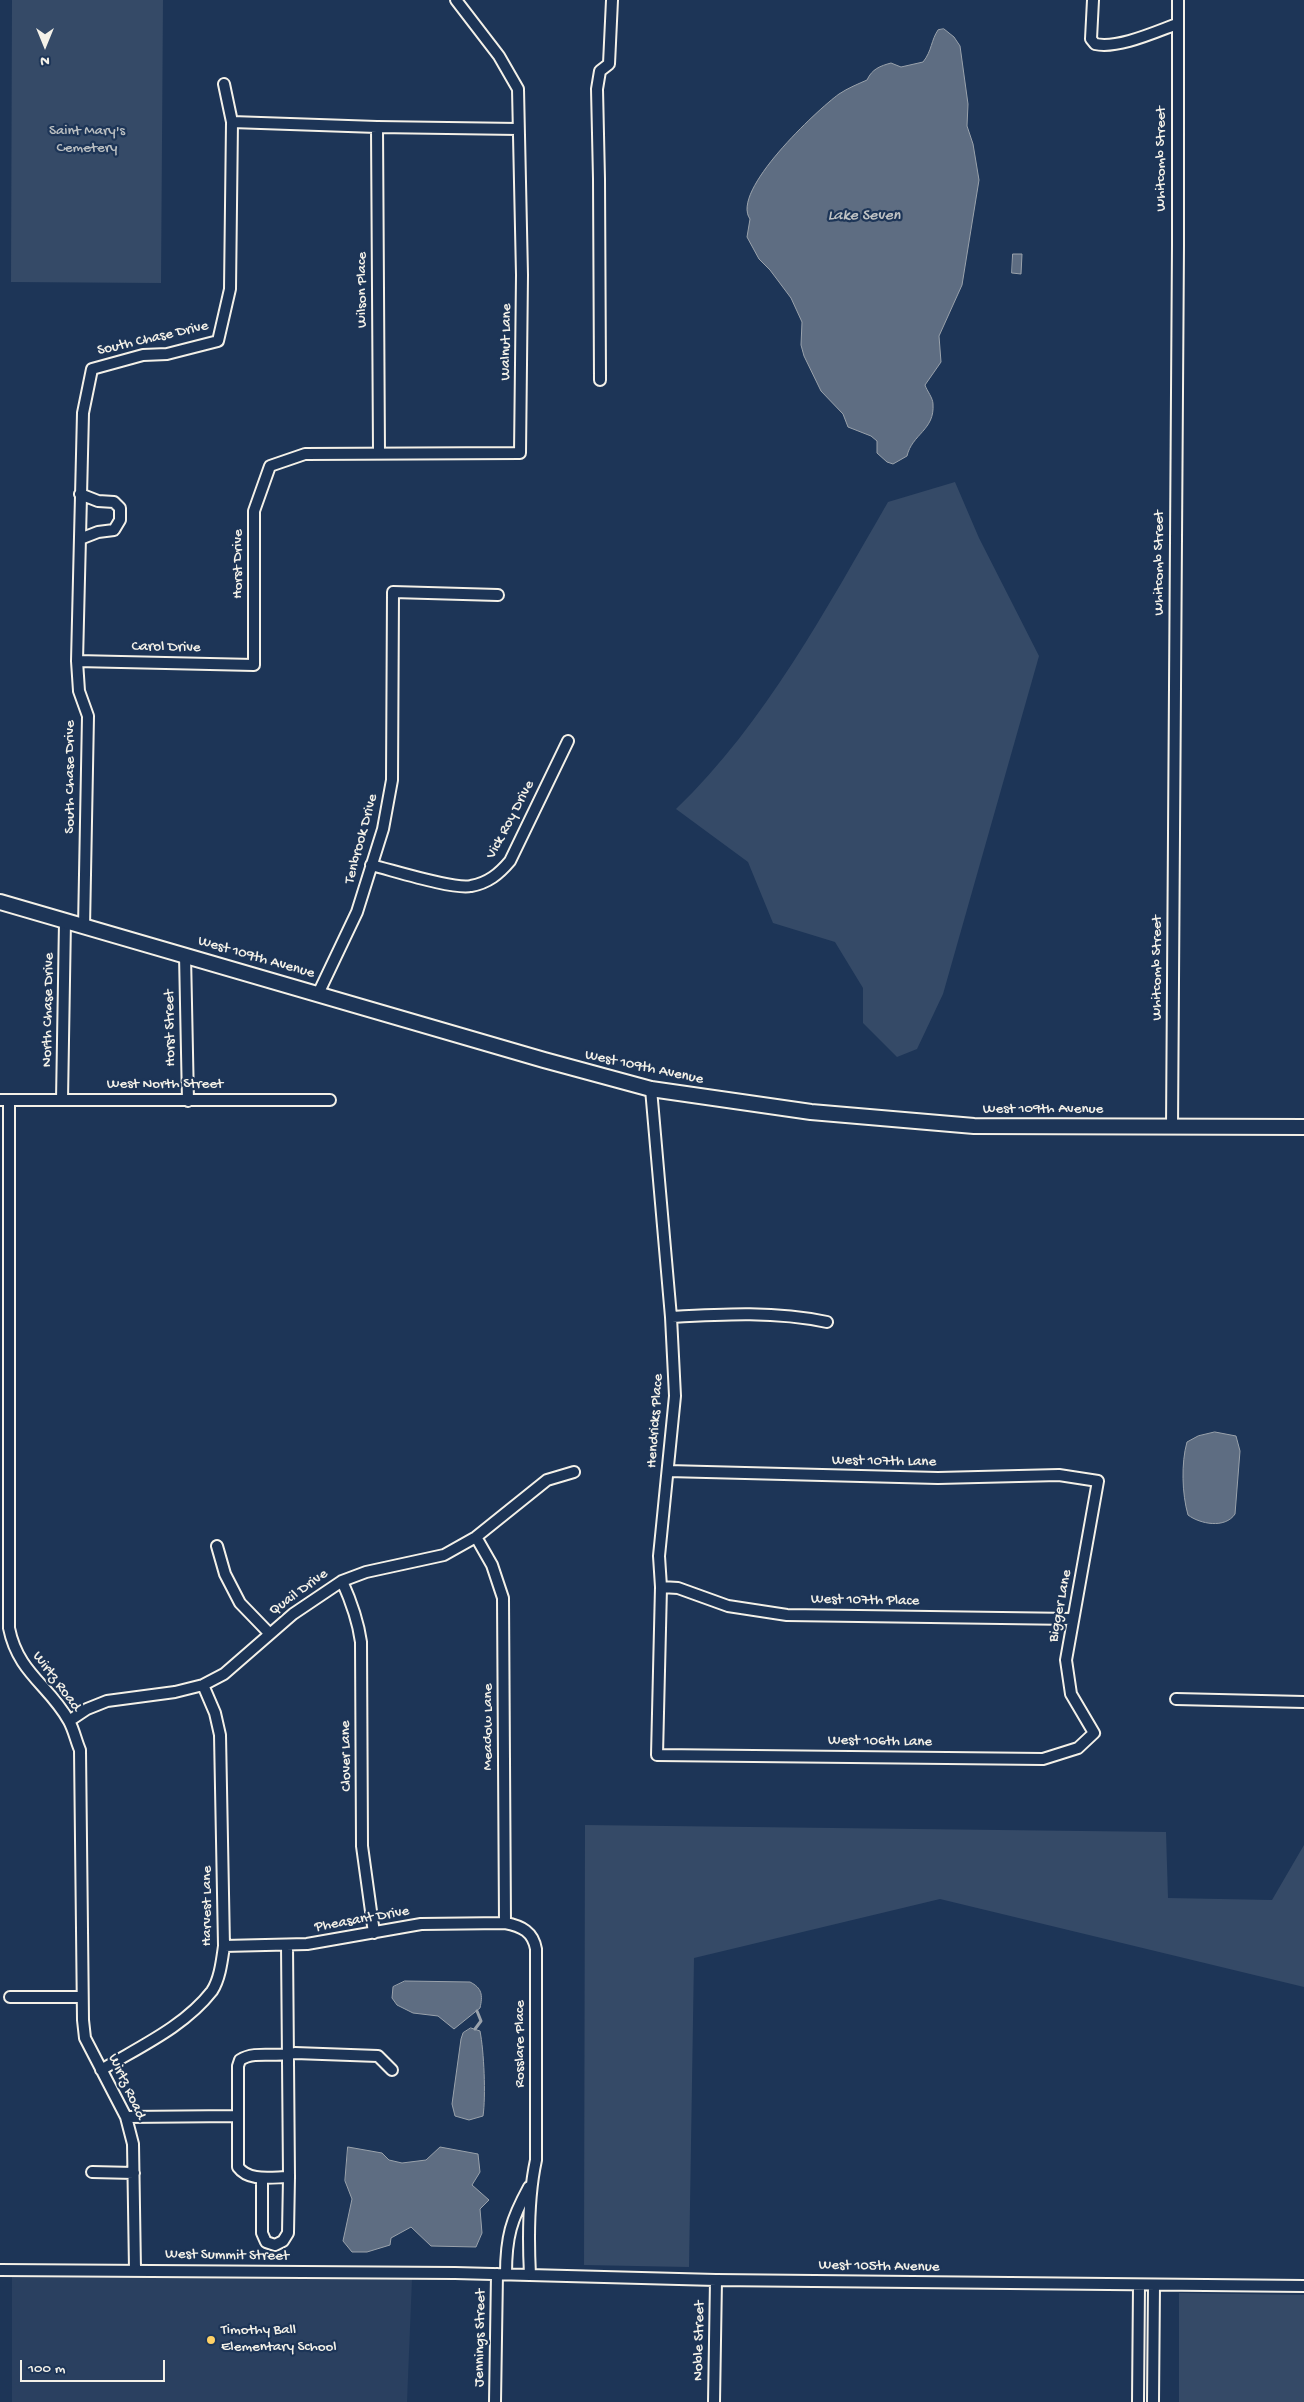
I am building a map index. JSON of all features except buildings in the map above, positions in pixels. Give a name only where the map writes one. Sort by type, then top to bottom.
[{"type":"main road","name":"West 109th Avenue","points":[[0,902],[544,1060],[651,1089],[802,1111],[974,1126],[1304,1127]]},
{"type":"street","name":"Walnut Lane","points":[[270,466],[305,454],[520,453],[522,275],[518,90],[499,56],[456,0]]},
{"type":"street","points":[[600,380],[600,179],[597,89],[600,71],[609,64],[612,0]]},
{"type":"street","points":[[1093,0],[1091,39],[1095,44],[1118,44],[1177,24]]},
{"type":"street","name":"Whitcomb Street","points":[[1172,1127],[1178,0]]},
{"type":"street","name":"South Chase Drive","points":[[84,927],[88,716],[78,691],[77,661],[83,413],[92,369],[143,355],[167,354],[218,341],[230,289],[232,122],[224,84]]},
{"type":"street","points":[[232,122],[518,129]]},
{"type":"street","name":"Wilson Place","points":[[378,127],[379,453]]},
{"type":"street","name":"Horst Drive","points":[[254,665],[254,511],[270,466]]},
{"type":"street","points":[[80,494],[98,500],[114,502],[120,508],[120,520],[114,530],[98,532],[88,538],[80,539]]},
{"type":"street","name":"Tenbrook Drive","points":[[318,994],[357,912],[383,829],[392,780],[393,592],[498,595]]},
{"type":"street","name":"Carol Drive","points":[[77,661],[254,665]]},
{"type":"street","name":"Vick Roy Drive","points":[[371,865],[461,887],[481,884],[491,879],[500,873],[510,861],[568,741]]},
{"type":"street","name":"North Chase Drive","points":[[62,1100],[65,921]]},
{"type":"street","name":"Horst Street","points":[[185,955],[188,1101]]},
{"type":"street","name":"Hendricks Place","points":[[651,1089],[671,1317],[675,1396],[659,1556],[661,1587],[657,1755]]},
{"type":"street","name":"West North Street","points":[[4,1100],[330,1100]]},
{"type":"street","name":"Wirtz Road","points":[[4,1100],[5,1389],[9,1628],[13,1645],[20,1661],[69,1721],[80,1750],[82,1773],[82,1997],[85,2038],[126,2117],[133,2144],[135,2270]]},
{"type":"street","points":[[671,1317],[745,1313],[800,1316],[827,1322]]},
{"type":"street","name":"West 107th Lane","points":[[668,1471],[938,1478],[1059,1476],[1098,1481]]},
{"type":"street","name":"Quail Drive","points":[[69,1721],[87,1709],[107,1701],[175,1692],[204,1685],[224,1674],[318,1595],[342,1581],[366,1572],[444,1555],[476,1537],[547,1480],[574,1472]]},
{"type":"street","name":"Bigger Lane","points":[[1094,1733],[1071,1694],[1066,1660],[1082,1580],[1098,1481]]},
{"type":"street","name":"Meadow Lane","points":[[476,1537],[492,1565],[503,1598],[505,1923]]},
{"type":"street","points":[[216,1546],[225,1574],[240,1603],[270,1634]]},
{"type":"street","name":"Clover Lane","points":[[342,1581],[352,1604],[359,1628],[362,1846],[374,1933]]},
{"type":"street","name":"West 107th Place","points":[[661,1587],[678,1588],[728,1606],[787,1615],[1073,1619]]},
{"type":"street","name":"Harvest Lane","points":[[101,2070],[182,2021],[213,1990],[221,1965],[224,1946],[220,1736],[215,1713],[204,1685]]},
{"type":"street","points":[[1176,1699],[1304,1702]]},
{"type":"street","name":"West 106th Lane","points":[[657,1755],[1043,1759],[1078,1748],[1094,1733]]},
{"type":"street","name":"Pheasant Drive","points":[[224,1946],[308,1944],[421,1924],[505,1923]]},
{"type":"street","name":"Rosslare Place","points":[[505,1923],[518,1925],[527,1930],[534,1938],[536,1949],[536,2160],[531,2184],[528,2237],[530,2275]]},
{"type":"street","points":[[262,2178],[262,2233],[266,2242],[275,2245],[284,2241],[288,2233],[287,1945]]},
{"type":"street","points":[[10,1997],[82,1997]]},
{"type":"street","points":[[289,2177],[262,2178],[249,2176],[242,2173],[238,2167],[237,2116],[238,2066],[240,2060],[254,2056],[287,2056],[295,2053],[378,2056],[392,2070]]},
{"type":"street","points":[[126,2117],[237,2116]]},
{"type":"street","points":[[92,2172],[134,2173]]},
{"type":"street","name":"Rosslare Place","points":[[501,2274],[506,2244],[515,2213],[531,2184]]},
{"type":"street","name":"West Summit Street","points":[[0,2270],[454,2273]]},
{"type":"street","name":"West 105th Avenue","points":[[454,2273],[716,2280],[1304,2286]]},
{"type":"street","name":"Jennings Street","points":[[495,2402],[501,2274]]},
{"type":"street","name":"Noble Street","points":[[714,2402],[716,2280]]},
{"type":"street","points":[[1138,2402],[1139,2285]]},
{"type":"street","points":[[1153,2402],[1154,2285]]},
{"type":"shaded area","name":"Timothy Ball Elementary School","points":[[12,2277],[412,2279],[407,2402],[12,2402]]},
{"type":"green space","name":"Saint Mary's Cemetery","points":[[12,0],[163,0],[161,283],[11,282]]},
{"type":"green space","points":[[955,482],[979,538],[1039,656],[943,994],[917,1049],[897,1057],[863,1023],[863,988],[835,942],[773,923],[748,862],[676,809],[708,775],[766,702],[817,623],[888,502]]},
{"type":"green space","points":[[585,1825],[1166,1832],[1168,1898],[1272,1900],[1304,1845],[1304,1987],[940,1899],[694,1958],[689,2267],[584,2265]]},
{"type":"green space","points":[[1179,2293],[1304,2295],[1304,2402],[1179,2402]]},
{"type":"water","name":"Lake Seven","points":[[944,29],[954,37],[960,46],[968,104],[967,126],[973,144],[979,180],[962,285],[939,336],[941,362],[925,385],[933,402],[933,413],[927,426],[913,442],[907,456],[893,464],[887,462],[877,453],[877,441],[871,436],[848,427],[843,414],[821,391],[804,356],[801,345],[802,322],[791,298],[770,270],[759,259],[747,237],[750,219],[747,206],[752,190],[764,171],[813,116],[839,94],[867,80],[871,73],[880,67],[891,63],[901,67],[923,62],[938,30]]},
{"type":"water","points":[[1013,254],[1022,254],[1021,274],[1012,273]]},
{"type":"water","points":[[1215,1432],[1236,1436],[1240,1451],[1235,1514],[1225,1522],[1212,1524],[1199,1521],[1188,1515],[1184,1498],[1183,1469],[1187,1442],[1198,1436]]},
{"type":"water","points":[[405,1981],[470,1982],[481,1992],[480,2008],[454,2029],[438,2016],[413,2013],[397,2005],[392,1998],[393,1987]]},
{"type":"water","points":[[471,2028],[480,2031],[484,2097],[483,2116],[469,2120],[455,2116],[452,2104],[461,2039],[463,2033]]},
{"type":"water","points":[[348,2147],[382,2153],[389,2160],[402,2163],[426,2160],[440,2147],[478,2154],[480,2172],[472,2185],[489,2200],[480,2209],[482,2233],[476,2247],[431,2246],[411,2227],[391,2238],[390,2245],[367,2252],[352,2252],[343,2241],[352,2199],[345,2181]]},
{"type":"waterway","points":[[475,2029],[481,2021],[477,2011]]},
{"type":"place","name":"Timothy Ball Elementary School","points":[[211,2340]]}]
